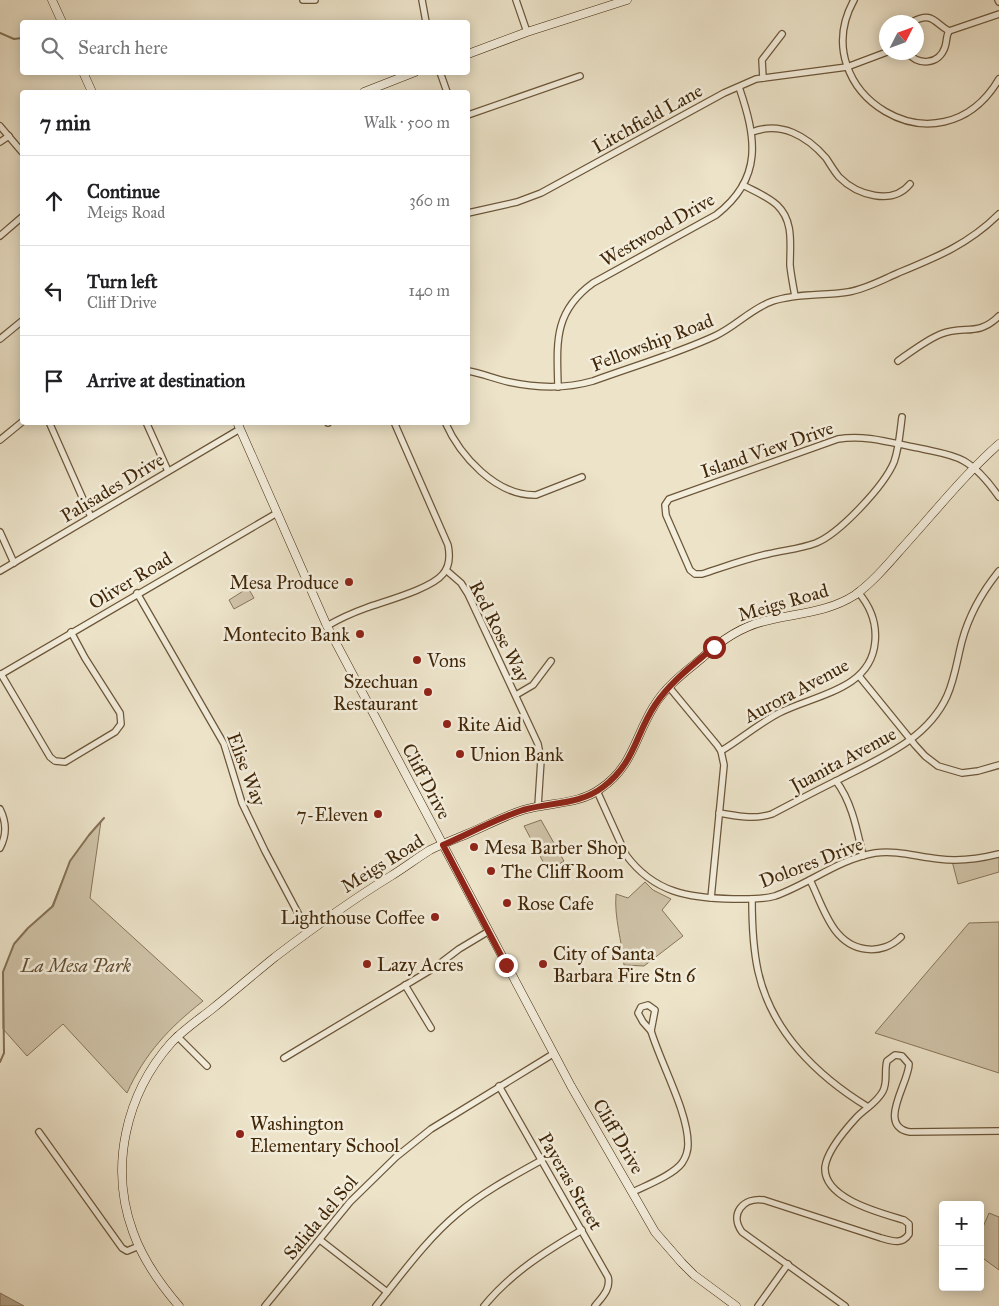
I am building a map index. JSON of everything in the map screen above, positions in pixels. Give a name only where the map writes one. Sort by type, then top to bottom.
[{"type":"main road","points":[[52,0],[61,20]]},
{"type":"main road","points":[[470,53],[527,32],[627,0]]},
{"type":"main road","points":[[85,75],[91,90]]},
{"type":"main road","points":[[369,90],[407,75]]},
{"type":"main road","name":"Cliff Drive","points":[[239,426],[327,626],[553,1054],[655,1232],[682,1263],[736,1306]]},
{"type":"main road","name":"Meigs Road","points":[[179,1306],[156,1276],[139,1246],[125,1201],[122,1169],[124,1139],[134,1102],[142,1085],[161,1055],[177,1036],[308,932],[372,887],[432,849],[508,816],[538,806],[572,801],[597,792],[613,779],[631,756],[654,706],[669,687],[714,647],[739,630],[764,621],[826,608],[838,604],[858,592],[878,575],[999,444]]},
{"type":"street","points":[[303,0],[315,0]]},
{"type":"street","points":[[422,0],[426,20]]},
{"type":"street","points":[[516,0],[527,32]]},
{"type":"street","points":[[854,0],[848,13],[843,38],[847,67],[854,82],[878,107],[900,118],[924,123],[943,122],[969,113],[984,100],[999,79]]},
{"type":"street","points":[[949,31],[999,14]]},
{"type":"street","points":[[924,18],[929,18],[938,22],[949,31]]},
{"type":"street","points":[[916,60],[932,61],[942,52],[949,31]]},
{"type":"street","points":[[763,78],[762,60],[782,34]]},
{"type":"street","name":"Litchfield Lane","points":[[470,213],[517,202],[541,193],[749,81],[847,67],[879,55]]},
{"type":"street","points":[[441,75],[446,90]]},
{"type":"street","points":[[470,114],[580,76]]},
{"type":"street","name":"Westwood Drive","points":[[558,387],[558,336],[564,315],[575,299],[593,284],[716,215],[732,201],[743,185],[752,160],[752,132],[739,87]]},
{"type":"street","points":[[0,126],[20,150]]},
{"type":"street","points":[[752,132],[761,128],[778,128],[794,133],[817,149],[847,183],[868,194],[886,197],[897,195],[910,184]]},
{"type":"street","points":[[0,142],[8,136]]},
{"type":"street","points":[[743,185],[772,201],[787,221],[791,239],[790,266],[795,296]]},
{"type":"street","name":"Fellowship Road","points":[[470,371],[522,384],[558,387],[573,386],[593,381],[697,343],[728,328],[768,302],[795,296],[838,293],[866,287],[966,241],[985,228],[999,214]]},
{"type":"street","points":[[0,236],[20,219]]},
{"type":"street","points":[[898,361],[942,334],[982,328],[999,316]]},
{"type":"street","points":[[0,338],[20,323]]},
{"type":"street","points":[[898,444],[902,417]]},
{"type":"street","points":[[0,440],[20,424]]},
{"type":"street","points":[[50,425],[91,517]]},
{"type":"street","points":[[147,425],[168,471]]},
{"type":"street","name":"Red Rose Way","points":[[395,425],[448,545],[450,558],[446,570],[461,583],[468,594],[538,744],[541,754],[538,806]]},
{"type":"street","points":[[447,425],[455,441],[471,462],[499,485],[514,492],[528,496],[536,495],[582,477]]},
{"type":"street","name":"Palisades Drive","points":[[0,571],[168,471],[239,426]]},
{"type":"street","name":"Island View Drive","points":[[898,444],[894,460],[882,481],[837,529],[827,537],[807,546],[756,557],[702,574],[692,572],[688,567],[665,512],[667,502],[672,497],[838,439],[859,437],[898,444],[947,454],[964,460],[974,469]]},
{"type":"street","points":[[974,469],[990,484],[999,497]]},
{"type":"street","name":"Oliver Road","points":[[0,674],[277,513]]},
{"type":"street","points":[[0,532],[14,563]]},
{"type":"street","points":[[327,626],[362,609],[433,583],[446,570]]},
{"type":"street","name":"Juanita Avenue","points":[[719,813],[746,818],[772,814],[897,750],[910,740],[930,722],[946,697],[956,669],[966,626],[982,594],[999,571]]},
{"type":"street","name":"Aurora Avenue","points":[[721,751],[766,720],[796,704],[836,690],[859,676],[872,655],[876,635],[870,611],[865,600],[858,592]]},
{"type":"street","name":"Elise Way","points":[[137,593],[224,744],[242,803],[308,932]]},
{"type":"street","points":[[0,674],[50,757],[55,761],[65,762],[115,732],[121,724],[120,713],[71,632]]},
{"type":"street","points":[[516,696],[533,686],[550,661]]},
{"type":"street","points":[[859,676],[910,740],[925,756],[938,766],[962,773],[999,765]]},
{"type":"street","points":[[669,687],[721,751],[724,765],[711,898]]},
{"type":"street","points":[[836,780],[852,814],[863,856]]},
{"type":"street","name":"Dolores Drive","points":[[597,792],[626,855],[640,871],[657,884],[676,893],[691,896],[752,899],[773,896],[846,862],[863,856],[888,852],[959,860],[978,859],[999,854]]},
{"type":"street","points":[[0,810],[6,826],[4,840],[0,848]]},
{"type":"street","points":[[810,880],[833,928],[845,942],[861,949],[871,950],[887,947],[902,937]]},
{"type":"street","points":[[752,899],[758,972],[774,1015],[810,1063],[832,1084],[868,1106]]},
{"type":"street","points":[[284,1058],[434,968],[459,949],[489,931]]},
{"type":"street","points":[[405,985],[431,1028]]},
{"type":"street","points":[[633,1192],[674,1171],[683,1162],[688,1149],[682,1115],[651,1031]]},
{"type":"street","points":[[177,1036],[207,1066]]},
{"type":"street","name":"Salida del Sol","points":[[265,1306],[363,1187],[396,1157],[431,1130],[553,1054]]},
{"type":"street","points":[[845,1306],[740,1229],[737,1221],[738,1213],[745,1203],[753,1199],[764,1200],[891,1241],[902,1241],[909,1234],[909,1224],[904,1220],[857,1204],[843,1196],[832,1186],[825,1169],[828,1158],[848,1126],[883,1091],[886,1081],[887,1061],[892,1056],[899,1055],[908,1061],[909,1068],[894,1112],[896,1123],[900,1128],[910,1132],[999,1131]]},
{"type":"street","name":"Payeras Street","points":[[499,1086],[608,1277],[609,1283],[605,1293],[595,1306]]},
{"type":"street","points":[[39,1132],[122,1248],[127,1251],[139,1246]]},
{"type":"street","points":[[376,1306],[427,1242],[457,1214],[481,1196],[542,1160]]},
{"type":"street","points":[[484,1306],[500,1288],[527,1265],[582,1230]]},
{"type":"street","points":[[320,1240],[387,1292]]},
{"type":"street","points":[[758,1306],[788,1264]]},
{"type":"green space","points":[[248,588],[254,598],[234,609],[229,600]]},
{"type":"green space","points":[[541,820],[564,861],[548,871],[524,826]]},
{"type":"green space","name":"La Mesa Park","points":[[101,821],[90,898],[203,1001],[179,1021],[159,1042],[150,1053],[127,1093],[63,1024],[27,1056],[3,1029],[3,972],[14,944],[52,906],[70,861]]},
{"type":"green space","points":[[999,854],[999,872],[958,884],[952,861]]},
{"type":"green space","points":[[645,882],[653,890],[671,899],[662,910],[683,936],[644,966],[624,965],[616,912],[616,894],[628,898]]},
{"type":"green space","points":[[999,922],[999,1073],[875,1033],[969,923]]},
{"type":"green space","points":[[989,1213],[999,1217],[999,1270],[984,1259],[984,1225]]},
{"type":"shaded area","points":[[0,1293],[24,1306],[0,1306]]},
{"type":"waterway","points":[[0,33],[14,39],[20,38]]},
{"type":"waterway","points":[[0,1062],[4,1053],[3,972],[14,944],[28,928],[53,906],[70,861],[104,818]]},
{"type":"place","name":"Mesa Produce","points":[[349,582]]},
{"type":"place","name":"Montecito Bank","points":[[360,634]]},
{"type":"place","name":"Vons","points":[[417,660]]},
{"type":"place","name":"Szechuan Restaurant","points":[[428,692]]},
{"type":"place","name":"Rite Aid","points":[[447,724]]},
{"type":"place","name":"Union Bank","points":[[460,754]]},
{"type":"place","name":"7-Eleven","points":[[378,814]]},
{"type":"place","name":"Mesa Barber Shop","points":[[474,847]]},
{"type":"place","name":"The Cliff Room","points":[[491,871]]},
{"type":"place","name":"Rose Cafe","points":[[507,903]]},
{"type":"place","name":"Lighthouse Coffee","points":[[435,917]]},
{"type":"place","name":"Lazy Acres","points":[[367,964]]},
{"type":"place","name":"City of Santa Barbara Fire Stn 6","points":[[543,964]]},
{"type":"place","name":"Washington Elementary School","points":[[240,1134]]},
{"type":"route","points":[[506,965],[443,845],[508,816],[538,806],[584,798],[604,787],[621,770],[631,756],[646,721],[661,696],[677,679],[714,647]]}]
